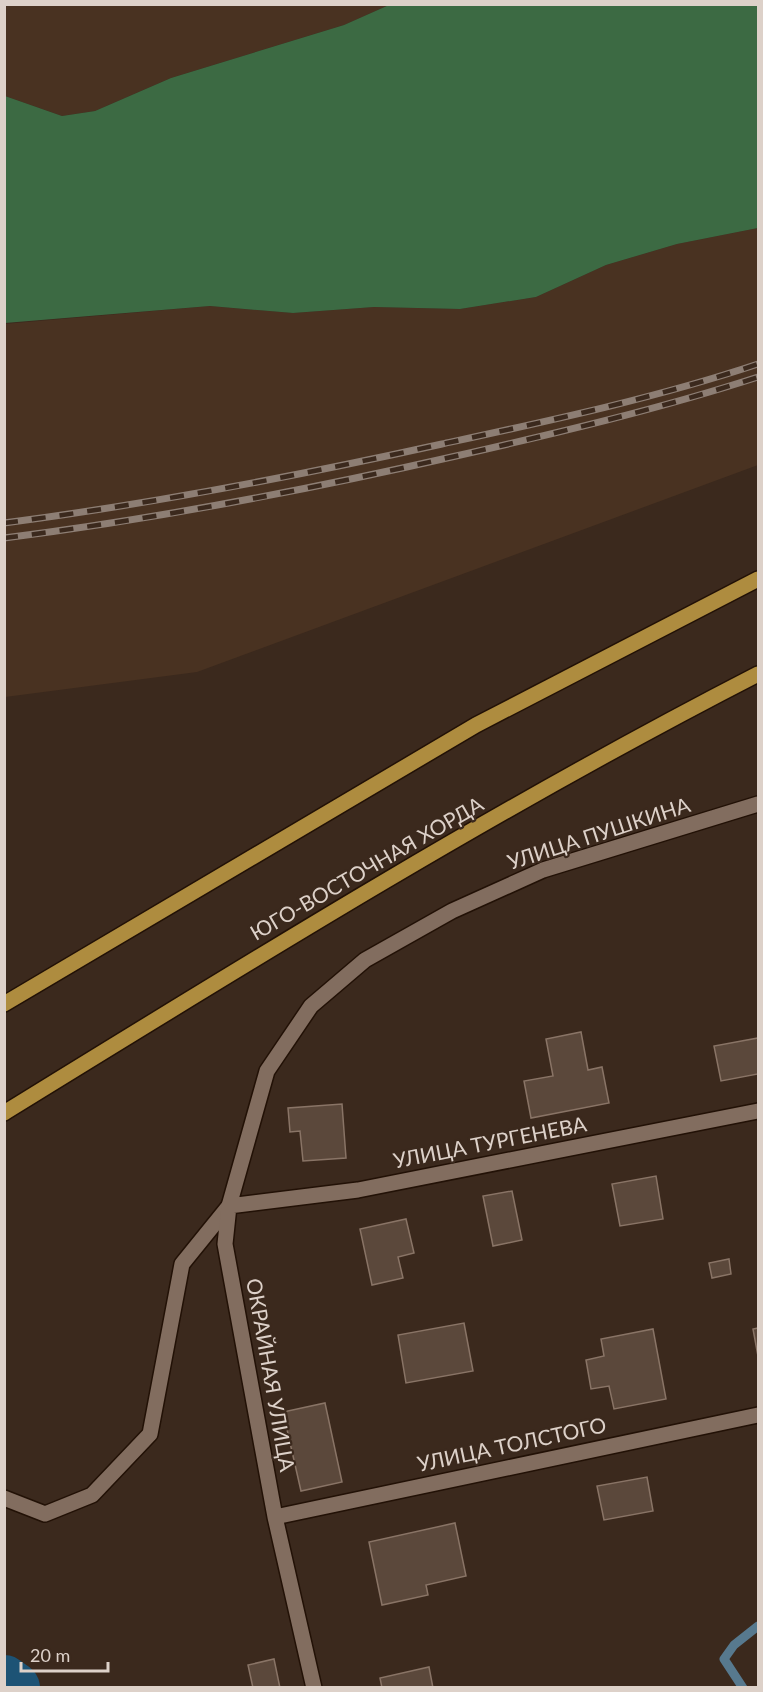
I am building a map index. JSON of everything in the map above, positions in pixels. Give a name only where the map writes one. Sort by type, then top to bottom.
[{"type":"main road","points":[[4,1004],[476,725],[759,579]]},
{"type":"main road","name":"ЮГО-ВОСТОЧНАЯ ХОРДА","points":[[4,1113],[323,916],[685,712],[759,674]]},
{"type":"street","name":"УЛИЦА ПУШКИНА","points":[[267,1071],[311,1006],[365,960],[452,911],[543,870],[759,804]]},
{"type":"street","name":"ОКРАЙНАЯ УЛИЦА","points":[[267,1071],[229,1206],[225,1244],[275,1517],[314,1688]]},
{"type":"street","name":"УЛИЦА ТУРГЕНЕВА","points":[[229,1206],[358,1190],[759,1111]]},
{"type":"street","points":[[4,1498],[45,1514],[92,1495],[150,1434],[182,1264],[229,1206]]},
{"type":"street","name":"УЛИЦА ТОЛСТОГО","points":[[275,1517],[759,1415]]},
{"type":"shaded area","points":[[5,5],[389,5],[344,25],[171,78],[95,111],[62,116],[5,96]]},
{"type":"shaded area","points":[[758,228],[758,465],[197,672],[5,697],[4,324],[210,306],[293,313],[374,307],[460,309],[536,297],[606,265],[677,244]]},
{"type":"green space","points":[[389,5],[758,5],[758,228],[677,244],[606,265],[536,297],[460,309],[374,307],[293,313],[210,306],[5,323],[5,96],[62,116],[95,111],[171,78],[344,25]]},
{"type":"building","points":[[581,1032],[588,1070],[602,1067],[609,1103],[531,1118],[524,1081],[553,1076],[546,1039]]},
{"type":"building","points":[[758,1038],[758,1074],[721,1081],[714,1046]]},
{"type":"building","points":[[342,1104],[346,1158],[303,1161],[300,1131],[290,1132],[288,1108]]},
{"type":"building","points":[[656,1176],[663,1219],[620,1226],[612,1184]]},
{"type":"building","points":[[512,1191],[522,1240],[493,1246],[483,1196]]},
{"type":"building","points":[[406,1219],[414,1253],[398,1257],[403,1278],[372,1285],[360,1229]]},
{"type":"building","points":[[729,1259],[731,1274],[712,1278],[709,1263]]},
{"type":"building","points":[[464,1323],[473,1371],[406,1383],[398,1335]]},
{"type":"building","points":[[758,1328],[758,1356],[753,1329]]},
{"type":"building","points":[[653,1329],[666,1399],[614,1409],[609,1386],[591,1389],[586,1360],[604,1356],[601,1339]]},
{"type":"building","points":[[325,1403],[342,1482],[301,1491],[283,1412]]},
{"type":"building","points":[[647,1477],[653,1511],[604,1520],[597,1486]]},
{"type":"building","points":[[455,1523],[466,1576],[426,1585],[428,1595],[382,1605],[369,1542]]},
{"type":"building","points":[[274,1659],[280,1688],[253,1688],[248,1665]]},
{"type":"building","points":[[429,1667],[433,1688],[382,1688],[380,1678]]},
{"type":"waterway","points":[[743,1688],[724,1659],[734,1645],[758,1626]]},
{"type":"waterway","points":[[4,1681],[14,1688]]},
{"type":"railway","points":[[4,523],[169,498],[388,456],[602,408],[680,388],[758,364]]},
{"type":"railway","points":[[4,538],[175,513],[400,469],[608,420],[758,377]]}]
